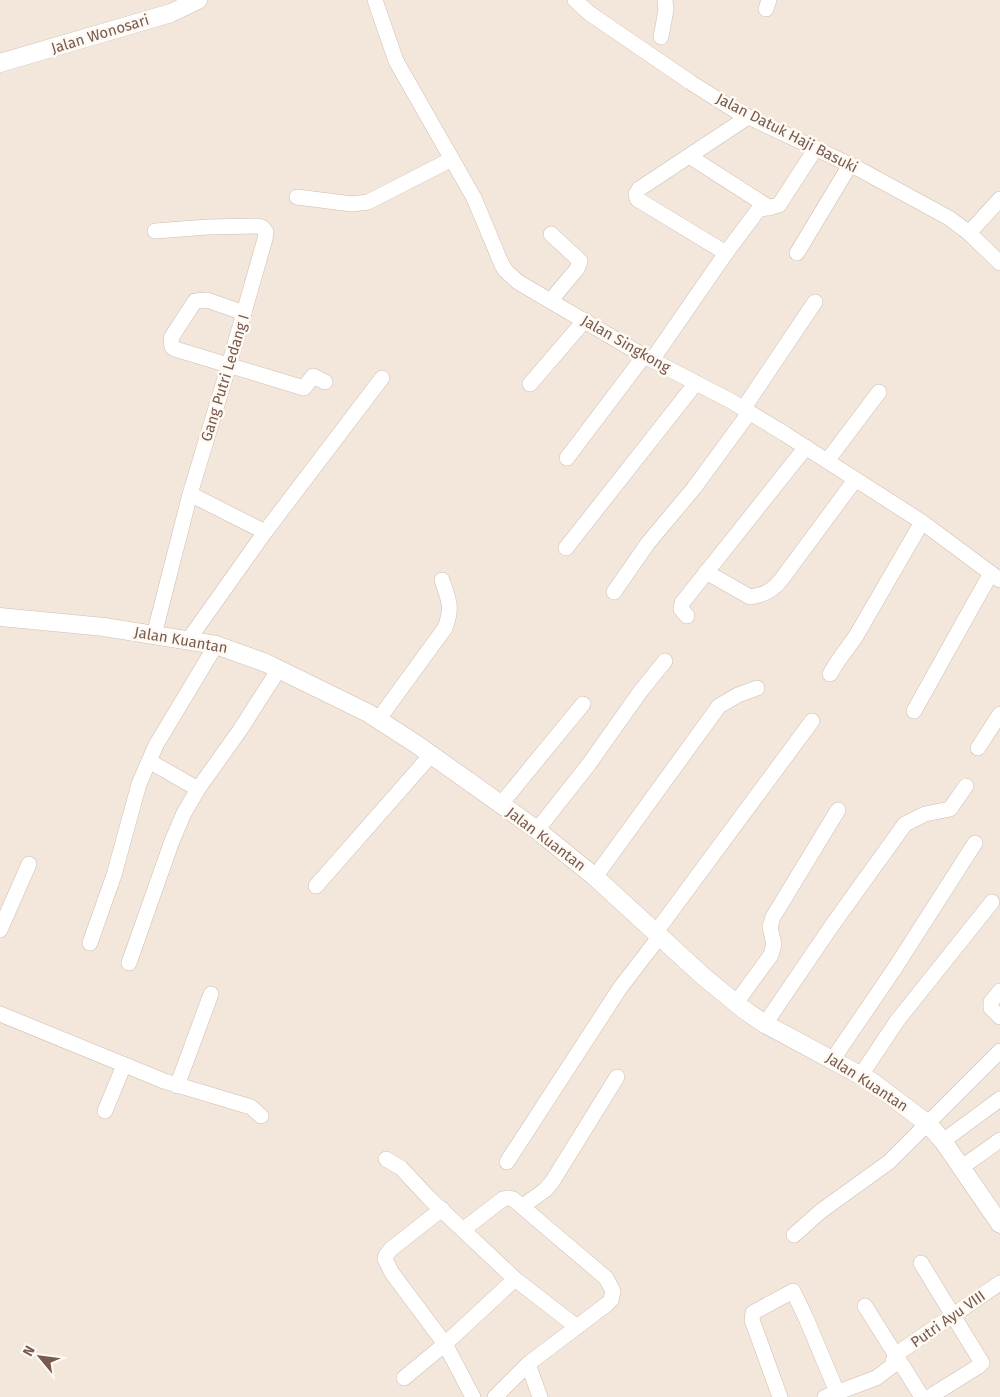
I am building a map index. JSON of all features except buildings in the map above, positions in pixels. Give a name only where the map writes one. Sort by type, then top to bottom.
[{"type":"street","name":"Jalan Wonosari","points":[[0,63],[171,13],[198,0]]},
{"type":"street","name":"Jalan Singkong","points":[[376,0],[396,61],[474,198],[506,271],[518,282],[648,358],[696,382],[806,447],[922,522],[996,576]]},
{"type":"street","name":"Jalan Datuk Haji Basuki","points":[[575,0],[589,13],[690,82],[748,117],[816,148],[941,213],[969,233],[1000,263]]},
{"type":"street","points":[[661,37],[666,10],[665,0]]},
{"type":"street","points":[[726,253],[637,199],[636,194],[639,189],[748,117]]},
{"type":"street","points":[[567,458],[648,358],[758,210],[770,208],[781,202],[816,148]]},
{"type":"street","points":[[688,156],[770,208]]},
{"type":"street","points":[[297,197],[352,204],[368,202],[452,159]]},
{"type":"street","points":[[797,253],[850,165]]},
{"type":"street","points":[[969,233],[1000,199]]},
{"type":"street","name":"Gang Putri Ledang I","points":[[154,635],[190,494],[265,239],[265,229],[257,226],[155,231]]},
{"type":"street","points":[[551,234],[580,261],[577,269],[551,300]]},
{"type":"street","points":[[244,313],[207,300],[195,301],[171,338],[172,347],[304,388],[313,376],[325,382]]},
{"type":"street","points":[[614,592],[648,543],[694,488],[746,411],[815,302]]},
{"type":"street","points":[[530,384],[585,320]]},
{"type":"street","points":[[189,639],[264,532],[382,378]]},
{"type":"street","points":[[566,548],[696,382]]},
{"type":"street","points":[[827,461],[879,392]]},
{"type":"street","points":[[687,616],[682,609],[682,603],[806,447]]},
{"type":"street","points":[[706,572],[750,597],[775,588],[855,480]]},
{"type":"street","points":[[190,494],[264,532]]},
{"type":"street","points":[[830,674],[856,636],[922,522]]},
{"type":"street","points":[[914,711],[996,576]]},
{"type":"street","points":[[378,720],[445,628],[451,614],[450,603],[442,580]]},
{"type":"street","name":"Jalan Kuantan","points":[[0,617],[104,627],[189,639],[216,645],[236,651],[279,669],[337,697],[378,720],[431,755],[536,830],[595,877],[736,1004],[766,1024],[861,1075],[901,1102],[928,1124],[943,1141],[1000,1224]]},
{"type":"street","points":[[90,944],[114,875],[139,784],[156,745],[216,645]]},
{"type":"street","points":[[536,830],[589,764],[665,660]]},
{"type":"street","points":[[129,962],[173,837],[184,813],[198,789],[240,730],[279,669]]},
{"type":"street","points":[[595,877],[719,706],[738,695],[757,688]]},
{"type":"street","points":[[501,804],[583,704]]},
{"type":"street","points":[[978,748],[1000,714]]},
{"type":"street","points":[[507,1162],[620,988],[812,721]]},
{"type":"street","points":[[316,886],[431,755]]},
{"type":"street","points":[[149,761],[198,789]]},
{"type":"street","points":[[766,1024],[833,924],[905,824],[925,814],[950,809],[966,786]]},
{"type":"street","points":[[736,1004],[771,955],[774,944],[770,927],[773,917],[838,810]]},
{"type":"street","points":[[833,1059],[895,968],[975,842]]},
{"type":"street","points":[[0,930],[29,864]]},
{"type":"street","points":[[861,1075],[897,1021],[992,902]]},
{"type":"street","points":[[1000,991],[991,1002],[991,1008],[1000,1017]]},
{"type":"street","points":[[177,1086],[211,994]]},
{"type":"street","points":[[0,1014],[177,1086],[251,1107],[261,1116]]},
{"type":"street","points":[[794,1235],[821,1211],[889,1162],[1000,1051]]},
{"type":"street","points":[[105,1111],[124,1065]]},
{"type":"street","points":[[523,1206],[545,1190],[552,1182],[616,1077]]},
{"type":"street","points":[[943,1141],[1000,1099]]},
{"type":"street","points":[[962,1167],[1000,1140]]},
{"type":"street","points":[[386,1159],[401,1168],[515,1279],[577,1327]]},
{"type":"street","points":[[464,1229],[503,1199],[513,1199],[606,1278],[611,1284],[613,1291],[611,1300],[598,1312],[528,1364],[498,1396]]},
{"type":"street","points":[[442,1209],[392,1249],[385,1259],[392,1273],[445,1344],[473,1397]]},
{"type":"street","points":[[921,1263],[982,1363],[928,1397]]},
{"type":"street","points":[[404,1378],[445,1344],[515,1279]]},
{"type":"street","name":"Putri Ayu VIII","points":[[831,1395],[876,1378],[888,1370],[892,1366],[895,1355],[1000,1282]]},
{"type":"street","points":[[780,1397],[752,1316],[756,1310],[793,1291],[806,1318],[831,1395]]},
{"type":"street","points":[[865,1306],[922,1397]]},
{"type":"street","points":[[528,1364],[540,1397]]},
{"type":"shaded area","points":[[0,0],[1000,0],[1000,1397],[0,1397]]}]
